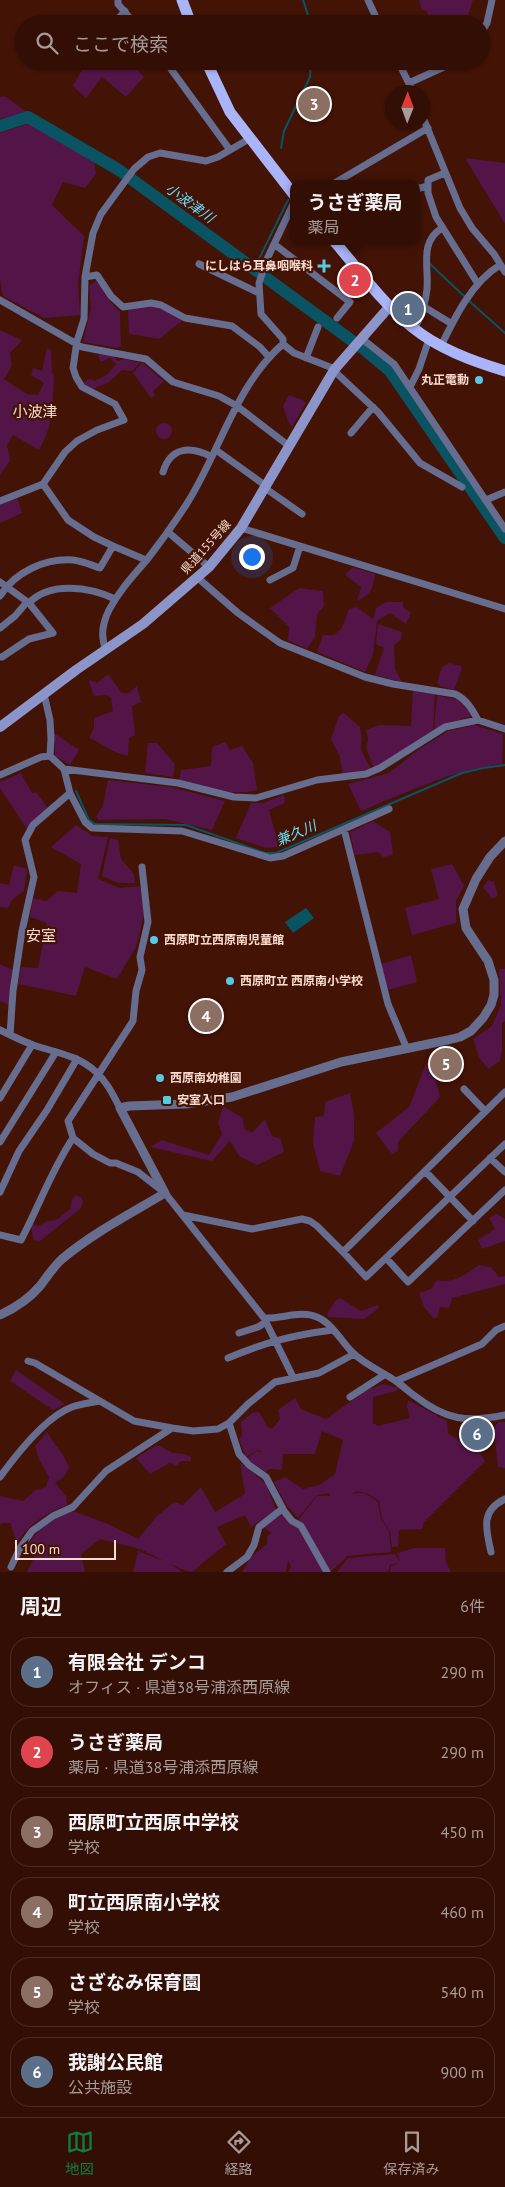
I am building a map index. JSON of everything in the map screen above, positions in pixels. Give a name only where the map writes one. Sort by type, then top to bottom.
[{"type":"main road","points":[[182,0],[188,15]]},
{"type":"main road","points":[[210,70],[230,112],[290,190]]},
{"type":"main road","points":[[337,245],[390,306],[414,329],[441,346],[505,371]]},
{"type":"main road","name":"県道155号線","points":[[0,727],[143,624],[209,567],[241,528],[334,370],[390,306]]},
{"type":"street","points":[[118,0],[118,4],[128,15]]},
{"type":"street","points":[[368,0],[375,15]]},
{"type":"street","points":[[489,15],[492,0]]},
{"type":"street","points":[[122,15],[125,12]]},
{"type":"street","points":[[172,70],[230,150]]},
{"type":"street","points":[[402,70],[409,83],[437,70]]},
{"type":"street","points":[[340,180],[425,130]]},
{"type":"street","points":[[429,130],[468,222],[503,268],[478,284],[452,324],[441,346]]},
{"type":"street","points":[[0,501],[42,484],[65,452],[78,441],[97,430],[124,420],[115,404],[82,388],[73,368],[84,319],[85,277],[93,234],[101,214],[134,169],[148,157],[160,153],[206,161],[249,139]]},
{"type":"street","points":[[446,173],[428,180],[436,217],[478,284]]},
{"type":"street","points":[[420,188],[428,186]]},
{"type":"street","points":[[290,210],[261,273],[259,293],[261,314],[283,340],[283,344],[294,353],[334,370],[389,424],[420,463],[462,487]]},
{"type":"street","points":[[414,329],[424,305],[427,289],[425,256],[430,241],[442,228]]},
{"type":"street","points":[[274,244],[350,302],[337,318]]},
{"type":"street","points":[[418,250],[425,256]]},
{"type":"street","points":[[199,264],[259,293]]},
{"type":"street","points":[[85,277],[97,275],[111,296],[123,307],[151,303],[161,305],[185,318],[232,326],[260,347],[268,356]]},
{"type":"street","points":[[0,300],[78,345],[146,359],[173,382],[219,396],[237,406],[289,446]]},
{"type":"street","points":[[424,305],[452,324]]},
{"type":"street","points":[[306,358],[318,327]]},
{"type":"street","points":[[361,338],[394,364],[505,529]]},
{"type":"street","points":[[410,386],[419,369],[429,340]]},
{"type":"street","points":[[106,650],[102,630],[115,599],[168,532],[200,483],[252,379],[268,356],[283,344]]},
{"type":"street","points":[[351,432],[373,407]]},
{"type":"street","points":[[216,450],[302,514]]},
{"type":"street","points":[[163,472],[169,457],[179,452],[196,451],[212,458]]},
{"type":"street","points":[[42,484],[68,520],[94,537],[146,560]]},
{"type":"street","points":[[486,500],[505,492]]},
{"type":"street","points":[[241,528],[361,566],[505,608]]},
{"type":"street","points":[[168,532],[209,567]]},
{"type":"street","points":[[0,596],[3,585],[50,561],[76,560],[100,568],[113,546]]},
{"type":"street","points":[[270,580],[294,568],[300,546]]},
{"type":"street","points":[[198,578],[238,614],[280,643],[365,677],[392,684],[455,694],[462,697],[478,720]]},
{"type":"street","points":[[0,657],[29,639],[53,633],[28,603],[3,585]]},
{"type":"street","points":[[0,628],[28,603],[45,592],[59,589],[75,589],[97,592],[115,599]]},
{"type":"street","points":[[44,694],[50,720],[50,756]]},
{"type":"street","points":[[64,769],[178,783],[234,797],[256,798],[317,780],[366,774],[380,768],[445,727],[478,720],[505,729]]},
{"type":"street","points":[[0,775],[41,757],[50,756],[64,769],[70,793],[85,822],[92,828],[182,831],[270,858],[283,856],[389,809]]},
{"type":"street","points":[[10,1035],[13,991],[18,957],[27,902],[34,877],[26,840],[33,824],[70,793]]},
{"type":"street","points":[[344,829],[388,1004],[407,1049]]},
{"type":"street","points":[[120,1108],[186,1104],[232,1097],[342,1062],[460,1037],[478,1025],[491,1005],[494,995],[492,972],[488,961],[466,928],[463,909],[476,879],[490,857],[505,841]]},
{"type":"street","points":[[142,867],[148,922],[140,957],[142,970],[136,992],[133,1021],[68,1121],[74,1138],[94,1154],[110,1163],[116,1163],[138,1172],[165,1194],[265,1320],[293,1377]]},
{"type":"street","points":[[0,1030],[32,1045],[77,1059],[98,1074],[108,1085],[165,1194]]},
{"type":"street","points":[[0,1098],[32,1045]]},
{"type":"street","points":[[0,1142],[56,1052]]},
{"type":"street","points":[[0,1192],[19,1151],[47,1110],[77,1059]]},
{"type":"street","points":[[464,1089],[485,1111]]},
{"type":"street","points":[[343,1252],[505,1092]]},
{"type":"street","points":[[0,1235],[21,1240],[37,1211],[60,1157],[74,1138]]},
{"type":"street","points":[[183,1215],[252,1229],[302,1219],[317,1226],[366,1277],[505,1144]]},
{"type":"street","points":[[490,1158],[505,1172]]},
{"type":"street","points":[[425,1171],[473,1221]]},
{"type":"street","points":[[386,1258],[408,1282],[505,1190]]},
{"type":"street","points":[[0,1315],[16,1308],[38,1288],[65,1257],[110,1226],[165,1194]]},
{"type":"street","points":[[239,1333],[258,1327],[265,1320],[304,1313],[319,1318],[333,1330],[354,1354],[396,1381],[427,1405],[449,1417],[488,1418],[505,1415]]},
{"type":"street","points":[[396,1381],[482,1344],[496,1330],[505,1326]]},
{"type":"street","points":[[228,1358],[275,1340],[297,1334],[333,1330]]},
{"type":"street","points":[[28,1361],[35,1363],[134,1421],[193,1431],[218,1429],[229,1423],[275,1382],[319,1373],[354,1354]]},
{"type":"street","points":[[350,1397],[384,1375]]},
{"type":"street","points":[[0,1476],[12,1460],[61,1412],[72,1406],[99,1401]]},
{"type":"street","points":[[229,1423],[239,1454],[249,1465],[266,1477],[282,1509],[292,1521],[301,1526],[327,1572]]},
{"type":"street","points":[[11,1567],[20,1548],[32,1531],[52,1516],[73,1507],[106,1471],[172,1428]]},
{"type":"street","points":[[491,1552],[486,1528],[489,1511],[494,1505],[505,1499]]},
{"type":"street","points":[[227,1572],[247,1557],[254,1545],[259,1527],[282,1509]]},
{"type":"shaded area","points":[[419,0],[473,0],[468,15],[428,15],[427,11],[422,10]]},
{"type":"shaded area","points":[[82,70],[138,70],[144,77],[126,97],[102,77],[86,98],[73,86]]},
{"type":"shaded area","points":[[5,96],[26,112],[0,119],[0,97]]},
{"type":"shaded area","points":[[31,123],[94,161],[96,174],[85,188],[63,182],[52,205],[84,236],[78,284],[80,315],[44,318],[3,296],[0,280],[0,133]]},
{"type":"shaded area","points":[[465,158],[505,163],[505,224]]},
{"type":"shaded area","points":[[96,281],[120,312],[121,346],[118,348],[83,342],[91,308],[89,286]]},
{"type":"shaded area","points":[[150,306],[162,309],[183,320],[159,339],[129,334],[128,310]]},
{"type":"shaded area","points":[[0,330],[22,340],[10,353],[12,366],[4,379],[27,394],[38,395],[44,383],[31,375],[33,368],[42,371],[47,348],[51,350],[52,373],[54,376],[53,405],[44,441],[39,450],[13,435],[7,445],[10,461],[0,475]]},
{"type":"shaded area","points":[[101,352],[111,354],[118,361],[125,359],[140,363],[132,371],[122,370],[109,382],[93,389],[86,386],[83,382],[90,379],[95,381],[108,374],[116,364],[110,358],[101,362],[98,356]]},
{"type":"shaded area","points":[[142,362],[164,381],[153,391],[155,395],[151,398],[133,373]]},
{"type":"shaded area","points":[[289,395],[306,403],[292,427],[283,406]]},
{"type":"shaded area","points":[[161,423],[167,423],[172,428],[170,437],[161,439],[156,434],[156,428]]},
{"type":"shaded area","points":[[17,497],[22,513],[0,523],[0,504]]},
{"type":"shaded area","points":[[353,567],[375,574],[371,591],[357,601],[361,587],[345,575]]},
{"type":"shaded area","points":[[299,588],[323,591],[324,606],[317,614],[315,637],[307,649],[288,640],[289,627],[270,608]]},
{"type":"shaded area","points":[[386,602],[403,602],[403,607],[411,613],[406,624],[390,613],[377,621],[373,655],[365,672],[317,652],[323,635],[334,635],[342,628],[349,609],[357,607],[373,619],[376,608]]},
{"type":"shaded area","points":[[378,624],[402,632],[401,640],[394,645],[395,669],[402,682],[375,675],[384,648],[376,644]]},
{"type":"shaded area","points":[[449,663],[461,666],[462,669],[454,690],[440,686],[437,683],[442,667]]},
{"type":"shaded area","points":[[108,674],[121,692],[127,694],[137,686],[141,702],[132,706],[135,735],[129,738],[128,756],[89,738],[94,728],[94,718],[113,711],[111,698],[106,695],[94,696],[89,682],[90,680],[97,683]]},
{"type":"shaded area","points":[[413,691],[435,694],[433,730],[379,767],[374,768],[366,748],[368,739],[366,730],[379,725],[411,726]]},
{"type":"shaded area","points":[[437,695],[459,700],[473,716],[444,724],[434,730]]},
{"type":"shaded area","points":[[344,713],[360,727],[362,738],[361,750],[371,769],[343,775],[340,757],[331,739],[339,716]]},
{"type":"shaded area","points":[[474,725],[503,734],[502,764],[448,776],[361,811],[348,784],[389,773],[418,750],[448,731]]},
{"type":"shaded area","points":[[54,733],[79,750],[70,765],[55,756]]},
{"type":"shaded area","points":[[225,742],[230,750],[242,746],[253,763],[257,790],[247,792],[228,791],[179,780],[181,770],[211,766],[212,747]]},
{"type":"shaded area","points":[[148,743],[157,743],[175,764],[173,777],[145,773]]},
{"type":"shaded area","points":[[21,773],[32,793],[36,792],[48,808],[31,822],[27,829],[0,788],[0,782]]},
{"type":"shaded area","points":[[108,780],[171,787],[225,801],[212,830],[165,819],[98,820],[96,817],[103,805]]},
{"type":"shaded area","points":[[284,795],[285,803],[269,810],[279,847],[266,848],[236,838],[251,803],[263,803]]},
{"type":"shaded area","points":[[373,821],[390,832],[393,855],[383,857],[378,852],[355,855],[350,832]]},
{"type":"shaded area","points":[[76,825],[93,836],[108,837],[98,879],[120,888],[140,886],[144,914],[136,947],[117,979],[85,967],[76,996],[18,984],[21,967],[38,968],[47,923],[30,917],[33,898],[46,901],[58,891],[77,893],[81,864],[51,847]]},
{"type":"shaded area","points":[[110,838],[118,840],[121,859],[134,874],[135,883],[118,883],[102,876]]},
{"type":"shaded area","points":[[452,864],[464,886],[456,901],[456,923],[412,935],[405,908],[439,899],[431,869]]},
{"type":"shaded area","points":[[14,865],[27,869],[24,891],[12,900],[8,908],[0,907],[0,883],[9,885]]},
{"type":"shaded area","points":[[488,880],[494,882],[498,895],[492,899],[483,887]]},
{"type":"shaded area","points":[[411,955],[417,982],[388,990],[381,964]]},
{"type":"shaded area","points":[[0,964],[13,970],[9,1005],[0,1001]]},
{"type":"shaded area","points":[[499,969],[505,969],[505,1021],[502,1023],[502,1050],[500,1061],[488,1069],[479,1057],[473,1039],[492,1026],[501,1005]]},
{"type":"shaded area","points":[[431,1063],[440,1097],[398,1142],[398,1151],[392,1154],[376,1133],[409,1107],[426,1064]]},
{"type":"shaded area","points":[[350,1093],[354,1115],[354,1141],[340,1176],[320,1171],[313,1143],[315,1117],[324,1116],[325,1102]]},
{"type":"shaded area","points":[[223,1106],[243,1118],[244,1129],[252,1133],[265,1119],[272,1136],[281,1139],[284,1152],[257,1165],[239,1156],[230,1141],[212,1161],[150,1147],[162,1140],[209,1155],[222,1134],[218,1123]]},
{"type":"shaded area","points":[[75,1195],[82,1198],[81,1208],[39,1242],[33,1239],[31,1225],[33,1223],[38,1226],[48,1221],[56,1220],[70,1209]]},
{"type":"shaded area","points":[[497,1214],[505,1219],[505,1241],[482,1249],[478,1240],[495,1229],[489,1218]]},
{"type":"shaded area","points":[[479,1265],[491,1267],[499,1277],[505,1276],[505,1284],[452,1298],[449,1308],[440,1307],[437,1318],[433,1318],[424,1307],[419,1293],[431,1289],[437,1280],[448,1281],[454,1279]]},
{"type":"shaded area","points":[[340,1298],[361,1311],[378,1305],[379,1308],[364,1319],[328,1317],[327,1314],[335,1301]]},
{"type":"shaded area","points":[[16,1370],[65,1404],[53,1410],[10,1381]]},
{"type":"shaded area","points":[[382,1384],[399,1388],[396,1391],[373,1397],[373,1423],[378,1426],[410,1418],[407,1406],[408,1400],[447,1421],[448,1433],[473,1446],[485,1461],[424,1522],[422,1529],[399,1530],[398,1547],[392,1547],[390,1531],[382,1519],[379,1501],[369,1494],[358,1491],[351,1494],[365,1494],[378,1502],[381,1519],[389,1531],[391,1552],[348,1556],[330,1572],[304,1525],[298,1520],[317,1496],[330,1496],[330,1493],[317,1495],[298,1518],[287,1506],[274,1482],[285,1477],[303,1489],[319,1485],[335,1474],[343,1440],[322,1431],[315,1454],[283,1454],[282,1470],[269,1469],[266,1472],[247,1458],[257,1451],[264,1453],[258,1450],[246,1457],[239,1439],[242,1435],[241,1422],[252,1413],[259,1412],[268,1427],[272,1429],[280,1419],[278,1410],[295,1398],[301,1409],[326,1419],[364,1392]]},
{"type":"shaded area","points":[[498,1422],[505,1422],[505,1468],[498,1467],[494,1429]]},
{"type":"shaded area","points":[[47,1432],[69,1467],[64,1477],[55,1483],[66,1496],[67,1505],[39,1520],[17,1542],[10,1523],[1,1523],[0,1526],[0,1496],[23,1501],[34,1491],[46,1487],[49,1477],[39,1459],[35,1446]]},
{"type":"shaded area","points":[[157,1445],[173,1453],[191,1457],[191,1461],[181,1461],[176,1466],[170,1463],[150,1474],[136,1458]]},
{"type":"shaded area","points":[[240,1462],[266,1484],[276,1510],[251,1527],[245,1515],[217,1527],[226,1544],[192,1572],[142,1550],[100,1539],[81,1554],[85,1572],[27,1572],[35,1556],[25,1549],[40,1530],[58,1518],[73,1511],[108,1524],[138,1539],[157,1516],[174,1502],[183,1505],[201,1487],[215,1512],[245,1494]]},
{"type":"shaded area","points":[[281,1513],[298,1528],[324,1572],[288,1572],[291,1567],[288,1560],[286,1572],[242,1572],[251,1557],[267,1544],[267,1537],[271,1533],[264,1527]]},
{"type":"shaded area","points":[[414,1548],[445,1548],[446,1562],[451,1572],[390,1572],[391,1566],[398,1563],[390,1565],[388,1572],[337,1572],[348,1558],[395,1554],[401,1563],[397,1553]]},
{"type":"shaded area","points":[[138,1551],[169,1563],[182,1572],[133,1572]]},
{"type":"water","points":[[306,908],[314,918],[293,933],[285,922]]},
{"type":"waterway","points":[[303,0],[308,15]]},
{"type":"waterway","points":[[281,148],[284,131],[310,77],[310,70]]},
{"type":"waterway","name":"小波津川","points":[[0,126],[28,117],[119,170],[351,340]]},
{"type":"waterway","points":[[255,267],[288,200]]},
{"type":"waterway","points":[[430,264],[465,297]]},
{"type":"waterway","points":[[468,300],[505,333]]},
{"type":"waterway","name":"小波津川","points":[[360,346],[390,371],[505,538]]},
{"type":"waterway","name":"兼久川","points":[[76,791],[89,820],[95,824],[186,825],[265,853],[276,853],[462,773],[505,765]]},
{"type":"place","name":"西原町立西原中学校","points":[[314,104]]},
{"type":"place","name":"にしはら耳鼻咽喉科","points":[[324,266]]},
{"type":"place","name":"うさぎ薬局","points":[[355,280]]},
{"type":"place","name":"有限会社 デンコ","points":[[408,309]]},
{"type":"place","name":"丸正電動","points":[[479,380]]},
{"type":"place","name":"西原町立西原南児童館","points":[[154,940]]},
{"type":"place","name":"西原町立 西原南小学校","points":[[230,981]]},
{"type":"place","name":"町立西原南小学校","points":[[206,1016]]},
{"type":"place","name":"さざなみ保育園","points":[[446,1064]]},
{"type":"place","name":"西原南幼稚園","points":[[160,1078]]},
{"type":"place","name":"安室入口","points":[[167,1100]]},
{"type":"place","name":"我謝公民館","points":[[477,1434]]},
{"type":"district","name":"小波津","points":[[35,412]]},
{"type":"district","name":"安室","points":[[41,936]]}]
